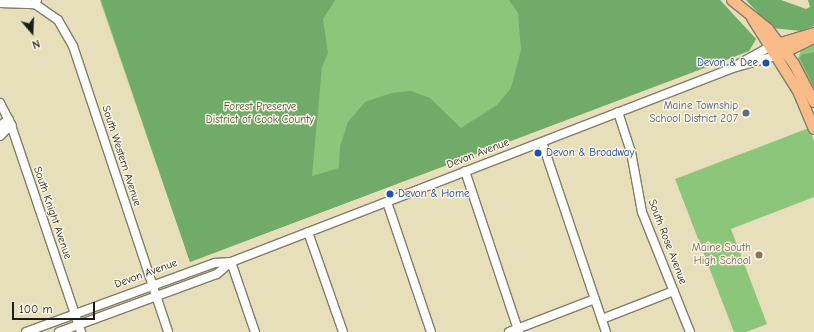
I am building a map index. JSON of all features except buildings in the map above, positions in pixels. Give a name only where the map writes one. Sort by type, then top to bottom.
[{"type":"main road","points":[[732,0],[768,29],[786,52],[814,102]]},
{"type":"main road","points":[[751,16],[769,47],[798,91],[814,129]]},
{"type":"main road","name":"Devon Avenue","points":[[769,47],[814,33]]},
{"type":"main road","name":"Devon Avenue","points":[[775,56],[814,38]]},
{"type":"street","points":[[0,3],[36,2]]},
{"type":"street","name":"South Western Avenue","points":[[36,2],[58,20],[73,46],[168,332]]},
{"type":"street","name":"Devon Avenue","points":[[733,68],[750,54],[769,47]]},
{"type":"street","name":"Devon Avenue","points":[[26,332],[152,284],[215,263],[231,262],[733,68],[775,56]]},
{"type":"street","name":"South Knight Avenue","points":[[0,103],[10,122],[80,328]]},
{"type":"street","name":"South Rose Avenue","points":[[618,112],[632,152],[642,212],[690,332]]},
{"type":"street","points":[[0,126],[10,122]]},
{"type":"street","points":[[0,136],[10,122]]},
{"type":"street","points":[[542,142],[606,332]]},
{"type":"street","points":[[465,171],[515,331],[595,299]]},
{"type":"street","points":[[387,202],[431,332]]},
{"type":"street","points":[[308,232],[343,332]]},
{"type":"street","points":[[231,262],[255,332]]},
{"type":"street","name":"Devon Avenue","points":[[59,332],[80,328],[156,296],[217,274],[231,262]]},
{"type":"street","points":[[602,319],[674,291]]},
{"type":"green space","name":"Forest Preserve District of Cook County","points":[[100,0],[720,0],[756,39],[749,51],[190,262]]},
{"type":"green space","name":"Forest Preserve District of Cook County","points":[[101,0],[335,0],[323,19],[328,53],[322,67],[312,176],[339,168],[340,146],[348,122],[365,102],[391,93],[411,91],[430,98],[461,128],[497,105],[511,88],[521,50],[518,13],[509,0],[720,0],[756,39],[749,51],[190,262]]},
{"type":"green space","points":[[746,0],[781,0],[806,9],[810,7],[808,0],[814,0],[814,26],[801,31],[772,28]]},
{"type":"green space","points":[[814,44],[814,94],[797,61],[801,50]]},
{"type":"green space","points":[[814,52],[814,87],[800,59],[801,55]]},
{"type":"green space","points":[[809,128],[814,141],[814,197],[731,229],[767,324],[746,332],[734,332],[675,179]]},
{"type":"place","name":"Devon & Dee","points":[[766,63]]},
{"type":"place","name":"Maine Township School District 207","points":[[746,113]]},
{"type":"place","name":"Devon & Broadway","points":[[538,153]]},
{"type":"place","name":"Devon & Home","points":[[390,194]]},
{"type":"place","name":"Maine South High School","points":[[759,255]]}]
